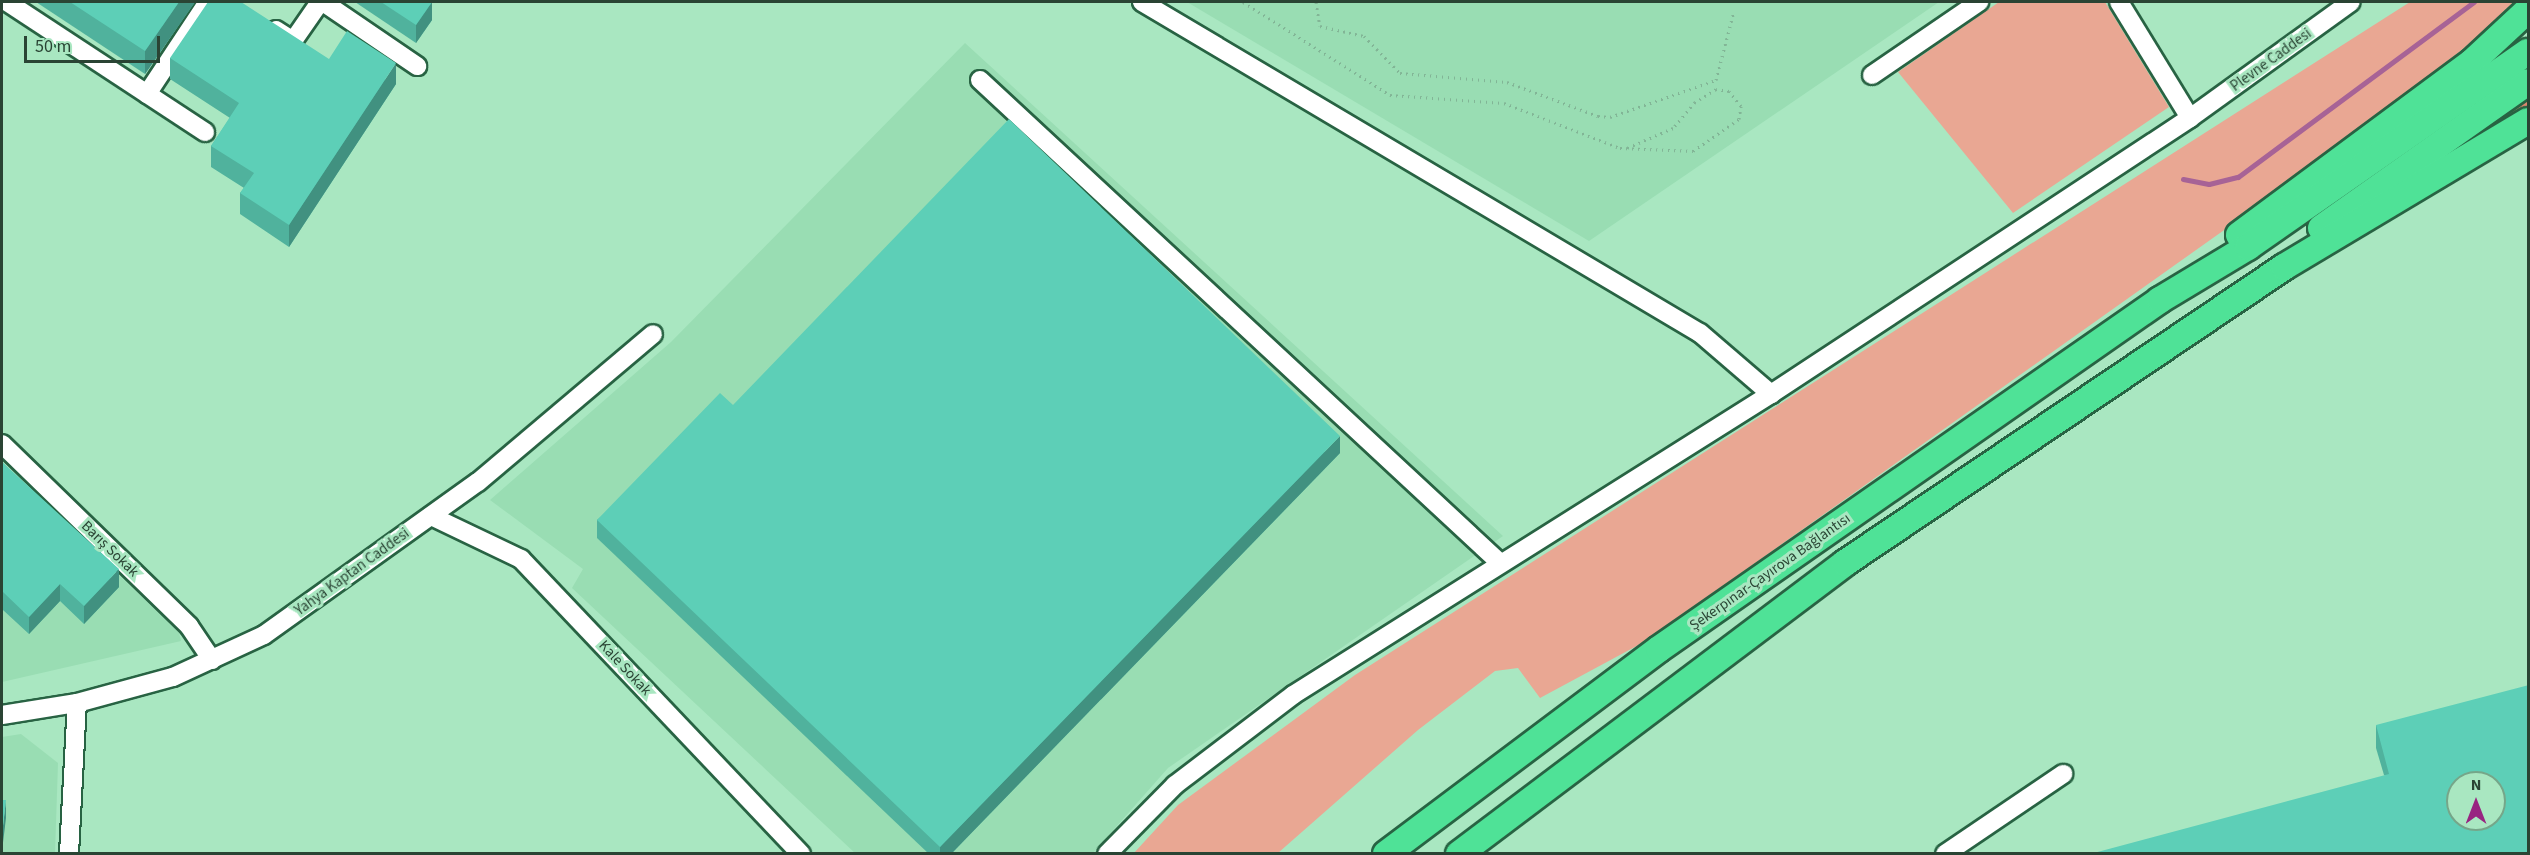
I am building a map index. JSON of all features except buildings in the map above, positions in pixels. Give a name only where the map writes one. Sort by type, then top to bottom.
[{"type":"highway","points":[[2160,300],[2265,213],[2472,62],[2529,10]]},
{"type":"highway","points":[[2160,300],[2248,247],[2529,52]]},
{"type":"highway","points":[[2013,448],[2181,322],[2529,82]]},
{"type":"highway","points":[[1459,854],[1845,563],[2284,267],[2529,121]]},
{"type":"highway","name":"Şekerpınar-Çayırova Bağlantısı","points":[[1386,854],[1659,649],[2160,300]]},
{"type":"street","points":[[7,2],[205,132]]},
{"type":"street","points":[[147,94],[208,2]]},
{"type":"street","points":[[258,18],[293,41],[321,2],[417,66]]},
{"type":"street","points":[[1142,2],[1700,333],[1771,394]]},
{"type":"street","points":[[1872,75],[1979,2]]},
{"type":"street","points":[[2119,2],[2190,118]]},
{"type":"street","name":"Plevne Caddesi","points":[[1107,854],[1174,785],[1293,695],[1499,562],[1771,394],[2190,118],[2351,2]]},
{"type":"street","points":[[980,80],[1499,562]]},
{"type":"street","name":"Yahya Kaptan Caddesi","points":[[2,715],[77,703],[173,677],[264,635],[478,482],[654,334]]},
{"type":"street","name":"Barış Sokak","points":[[2,444],[189,626],[212,660]]},
{"type":"street","name":"Kale Sokak","points":[[431,516],[521,558],[797,852]]},
{"type":"street","points":[[69,854],[77,703]]},
{"type":"street","points":[[1945,854],[2063,774]]},
{"type":"path","points":[[1243,2],[1390,95],[1504,103],[1627,148],[1693,151],[1739,119],[1742,106],[1729,91],[1716,89],[1695,102],[1674,128],[1627,148]]},
{"type":"path","points":[[1316,2],[1320,26],[1364,36],[1400,73],[1507,82],[1598,116],[1610,117],[1716,80],[1734,11]]},
{"type":"shaded area","points":[[1187,2],[1939,2],[1589,241]]},
{"type":"shaded area","points":[[1999,2],[2105,2],[2169,107],[2013,213],[1898,72]]},
{"type":"shaded area","points":[[2410,2],[2514,2],[2489,29],[2289,184],[1644,642],[1540,698],[1518,668],[1495,671],[1418,730],[1278,853],[1133,854],[1178,805],[1355,675]]},
{"type":"shaded area","points":[[965,43],[1503,536],[1168,768],[1093,853],[856,854],[572,588],[583,569],[490,500],[671,342]]},
{"type":"shaded area","points":[[2528,97],[2528,108],[2467,145],[2464,141]]},
{"type":"shaded area","points":[[2,462],[179,633],[181,641],[2,682]]},
{"type":"shaded area","points":[[21,734],[58,763],[55,853],[2,854],[2,737]]},
{"type":"waterway","points":[[2183,179],[2209,184],[2238,177],[2474,2]]}]
